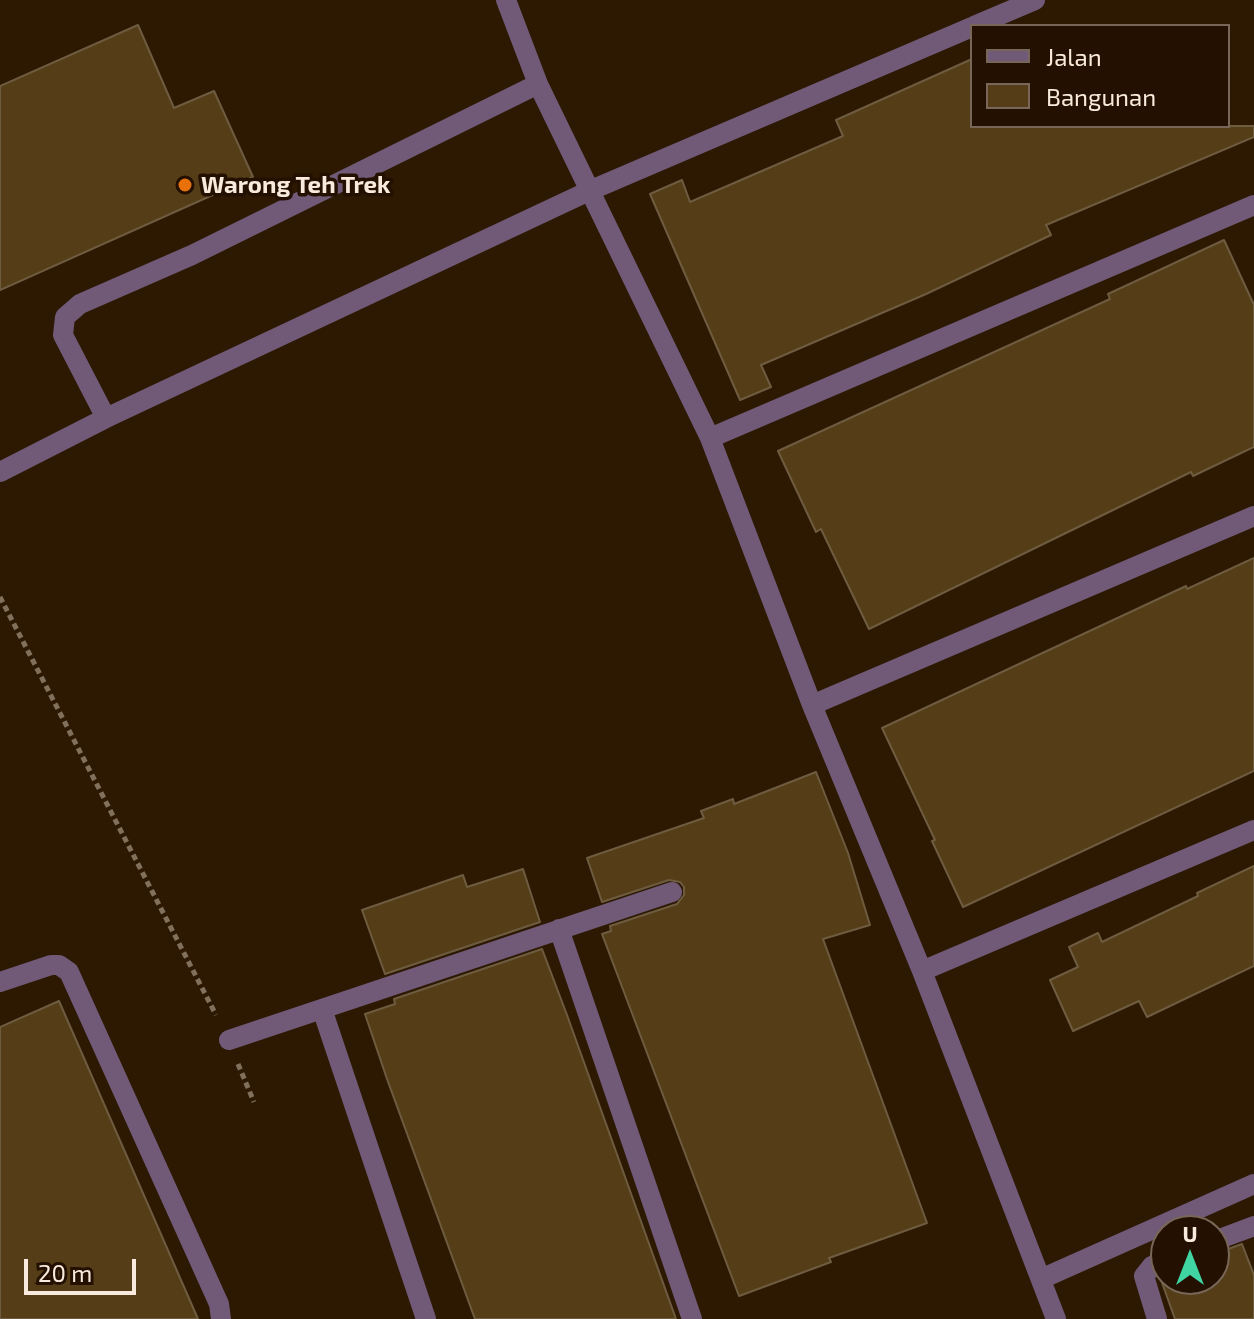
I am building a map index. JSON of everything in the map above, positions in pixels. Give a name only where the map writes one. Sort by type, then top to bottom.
[{"type":"street","points":[[506,0],[538,84],[710,438],[812,705],[922,971],[1056,1319]]},
{"type":"street","points":[[978,24],[1035,0]]},
{"type":"street","points":[[0,472],[106,418],[589,191],[970,27]]},
{"type":"street","points":[[106,418],[63,335],[65,317],[80,304],[192,255],[538,84]]},
{"type":"street","points":[[710,438],[1254,205]]},
{"type":"street","points":[[812,705],[1254,516]]},
{"type":"street","points":[[922,971],[1254,830]]},
{"type":"street","points":[[229,1040],[672,892]]},
{"type":"street","points":[[559,929],[692,1319]]},
{"type":"street","points":[[0,982],[51,965],[59,965],[69,972],[219,1304],[221,1319]]},
{"type":"street","points":[[322,1009],[426,1319]]},
{"type":"street","points":[[1041,1279],[1254,1184]]},
{"type":"street","points":[[1230,1235],[1254,1226]]},
{"type":"street","points":[[1150,1268],[1144,1276],[1157,1319]]},
{"type":"path","points":[[0,597],[229,1040],[254,1102]]},
{"type":"building","points":[[138,25],[174,108],[214,91],[253,177],[0,290],[0,86]]},
{"type":"building","points":[[970,60],[970,128],[1254,126],[1254,137],[1046,225],[1051,235],[926,294],[761,365],[771,387],[740,400],[650,194],[682,180],[690,202],[843,136],[836,120]]},
{"type":"building","points":[[1224,240],[1254,305],[1254,447],[1193,476],[1191,472],[869,629],[821,529],[816,532],[778,451],[1110,299],[1108,294]]},
{"type":"building","points":[[1254,558],[1254,771],[963,907],[882,728],[1186,586],[1187,589]]},
{"type":"building","points":[[816,772],[848,853],[870,925],[823,939],[927,1223],[829,1258],[831,1262],[739,1296],[602,934],[611,931],[610,926],[677,904],[684,895],[684,887],[680,882],[669,880],[602,902],[587,858],[704,818],[701,811],[733,799],[734,804]]},
{"type":"building","points":[[1254,866],[1254,966],[1147,1017],[1139,1001],[1073,1031],[1050,980],[1078,967],[1069,947],[1098,933],[1102,942]]},
{"type":"building","points":[[523,869],[540,922],[385,974],[362,910],[463,875],[467,887]]},
{"type":"building","points":[[542,949],[676,1319],[475,1319],[387,1079],[365,1014],[395,1004],[394,999]]},
{"type":"building","points":[[59,1001],[198,1319],[0,1319],[0,1027]]},
{"type":"building","points":[[1242,1244],[1254,1275],[1254,1319],[1175,1319],[1166,1295],[1230,1295],[1230,1248]]},
{"type":"place","name":"Warong Teh Trek","points":[[185,185]]}]
